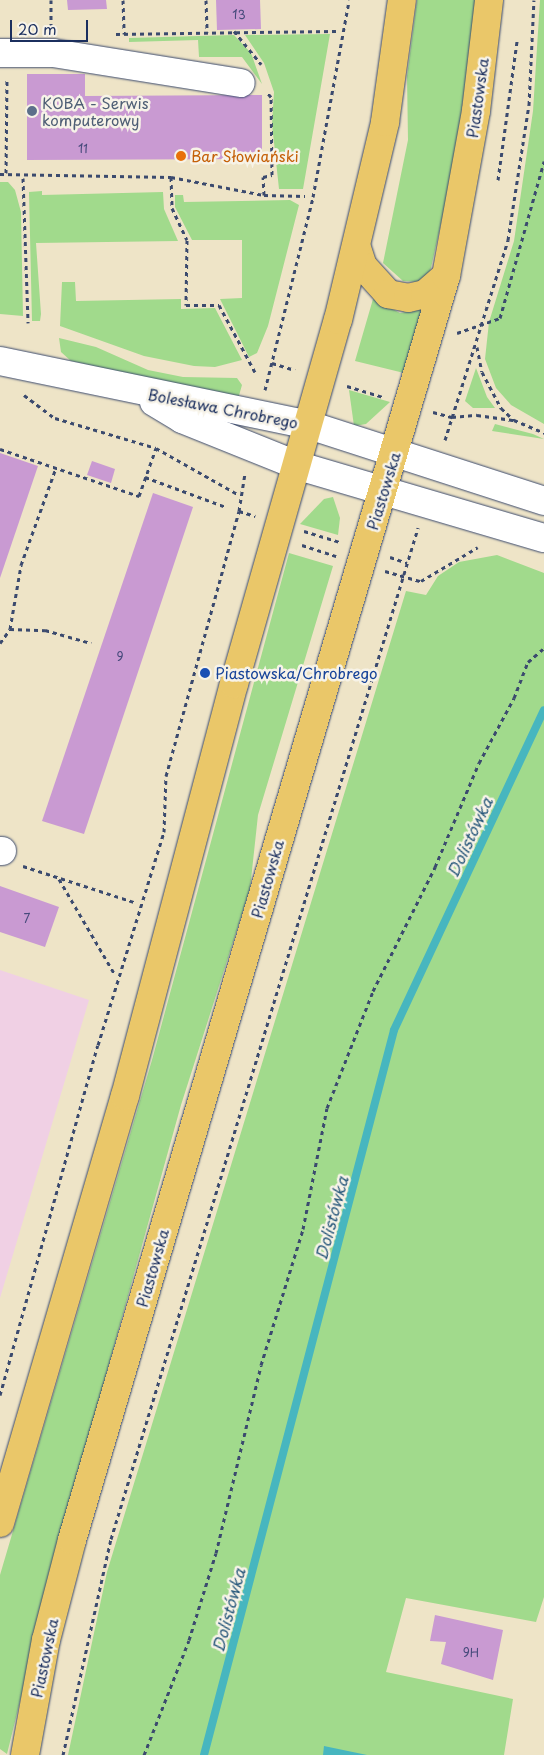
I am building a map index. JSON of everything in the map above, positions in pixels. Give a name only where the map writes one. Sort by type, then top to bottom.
[{"type":"main road","points":[[0,1523],[125,1096],[234,684],[299,466],[357,248],[385,122],[402,0]]},
{"type":"main road","name":"Piastowska","points":[[25,1755],[46,1640],[72,1540],[365,550],[410,405],[446,276],[476,111],[489,0]]},
{"type":"main road","points":[[357,248],[363,266],[388,294],[408,298],[425,294],[446,276]]},
{"type":"street","points":[[4,52],[53,53],[125,65],[257,80]]},
{"type":"street","name":"Bolesława Chrobrego","points":[[0,361],[137,392],[259,413],[309,425],[436,468],[544,501]]},
{"type":"street","name":"Bolesława Chrobrego","points":[[137,392],[182,419],[299,466],[544,538]]},
{"type":"path","points":[[123,0],[125,65]]},
{"type":"path","points":[[206,0],[207,32]]},
{"type":"path","points":[[259,413],[313,196],[349,0]]},
{"type":"path","points":[[436,468],[477,346],[481,326],[508,240],[528,105],[534,0]]},
{"type":"path","points":[[234,31],[254,52],[257,80],[271,97],[272,175],[263,177],[264,195]]},
{"type":"path","points":[[106,34],[336,31]]},
{"type":"path","points":[[498,180],[517,41]]},
{"type":"path","points":[[4,52],[6,173]]},
{"type":"path","points":[[454,334],[500,318],[544,161]]},
{"type":"path","points":[[0,174],[6,173],[23,178],[171,177],[264,195],[305,196]]},
{"type":"path","points":[[171,177],[172,208],[187,240],[186,305],[219,305],[255,372]]},
{"type":"path","points":[[23,178],[28,322]]},
{"type":"path","points":[[477,346],[493,395],[514,420]]},
{"type":"path","points":[[272,363],[452,417],[477,414],[514,420],[544,433]]},
{"type":"path","points":[[19,391],[55,418],[156,448],[239,495]]},
{"type":"path","points":[[0,1395],[98,1045],[164,832],[166,776],[239,511],[239,495],[251,446]]},
{"type":"path","points":[[0,449],[139,496],[156,448]]},
{"type":"path","points":[[0,643],[10,629],[21,565],[56,468]]},
{"type":"path","points":[[146,477],[226,507]]},
{"type":"path","points":[[63,1755],[111,1539],[426,503]]},
{"type":"path","points":[[239,511],[407,563]]},
{"type":"path","points":[[10,629],[45,630],[91,643]]},
{"type":"path","points":[[144,1755],[189,1640],[216,1553],[261,1365],[303,1228],[328,1108],[373,991],[435,867],[479,762],[514,698],[528,662],[544,648]]},
{"type":"path","points":[[6,855],[59,878],[134,902]]},
{"type":"path","points":[[59,878],[114,973]]},
{"type":"shaded area","points":[[0,970],[89,1000],[0,1298]]},
{"type":"green space","points":[[417,0],[476,0],[455,162],[430,272],[419,282],[403,281],[383,263],[408,140],[407,76]]},
{"type":"green space","points":[[540,0],[544,0],[544,424],[511,405],[496,388],[485,359],[489,322],[514,241],[533,111]]},
{"type":"green space","points":[[330,34],[303,189],[279,189],[272,124],[274,92],[264,63],[245,35]]},
{"type":"green space","points":[[234,35],[251,53],[262,84],[242,57],[199,57],[198,40],[129,42],[129,38]]},
{"type":"green space","points":[[0,182],[8,182],[15,190],[21,212],[23,316],[0,314]]},
{"type":"green space","points":[[42,191],[42,195],[163,192],[164,209],[178,241],[36,243],[41,314],[40,321],[32,321],[29,192]]},
{"type":"green space","points":[[175,195],[183,195],[184,202],[290,200],[299,205],[268,326],[257,353],[249,357],[220,299],[242,298],[242,240],[192,240],[175,207]]},
{"type":"green space","points":[[62,282],[75,282],[76,301],[181,299],[181,309],[215,308],[242,360],[215,367],[194,366],[144,356],[60,326]]},
{"type":"green space","points":[[373,299],[400,313],[424,309],[404,373],[355,361]]},
{"type":"green space","points":[[59,338],[96,347],[148,370],[183,377],[237,378],[242,385],[238,399],[71,361],[61,352]]},
{"type":"green space","points":[[476,368],[487,397],[495,408],[473,408],[465,401]]},
{"type":"green space","points":[[349,390],[390,402],[366,424],[354,426]]},
{"type":"green space","points":[[495,424],[533,434],[544,439],[492,431]]},
{"type":"green space","points":[[333,497],[340,518],[338,535],[300,524],[324,499]]},
{"type":"green space","points":[[289,553],[333,566],[258,815],[250,889],[181,1105],[56,1555],[7,1754],[0,1749],[0,1575],[152,1060]]},
{"type":"green space","points":[[497,555],[544,573],[544,1597],[536,1622],[406,1598],[386,1672],[513,1699],[504,1755],[68,1755],[107,1572],[406,591],[426,595],[438,576],[459,562]]},
{"type":"water","points":[[324,1746],[367,1755],[323,1755]]},
{"type":"building","points":[[67,0],[106,0],[107,9],[68,10]]},
{"type":"building","points":[[216,0],[260,0],[261,29],[217,30]]},
{"type":"building","points":[[27,74],[85,74],[85,96],[262,95],[262,159],[27,160]]},
{"type":"building","points":[[0,453],[38,466],[0,578]]},
{"type":"building","points":[[92,461],[115,469],[111,483],[87,475]]},
{"type":"building","points":[[153,493],[193,507],[84,834],[42,821]]},
{"type":"building","points":[[0,886],[59,907],[45,947],[0,932]]},
{"type":"building","points":[[435,1615],[503,1630],[493,1680],[441,1664],[446,1642],[430,1641]]},
{"type":"waterway","name":"Dolistówka","points":[[204,1755],[394,1030],[544,710]]},
{"type":"place","name":"KOBA - Serwis komputerowy","points":[[32,111]]},
{"type":"place","name":"Bar Słowiański","points":[[181,156]]},
{"type":"place","name":"Piastowska/Chrobrego","points":[[205,673]]}]
